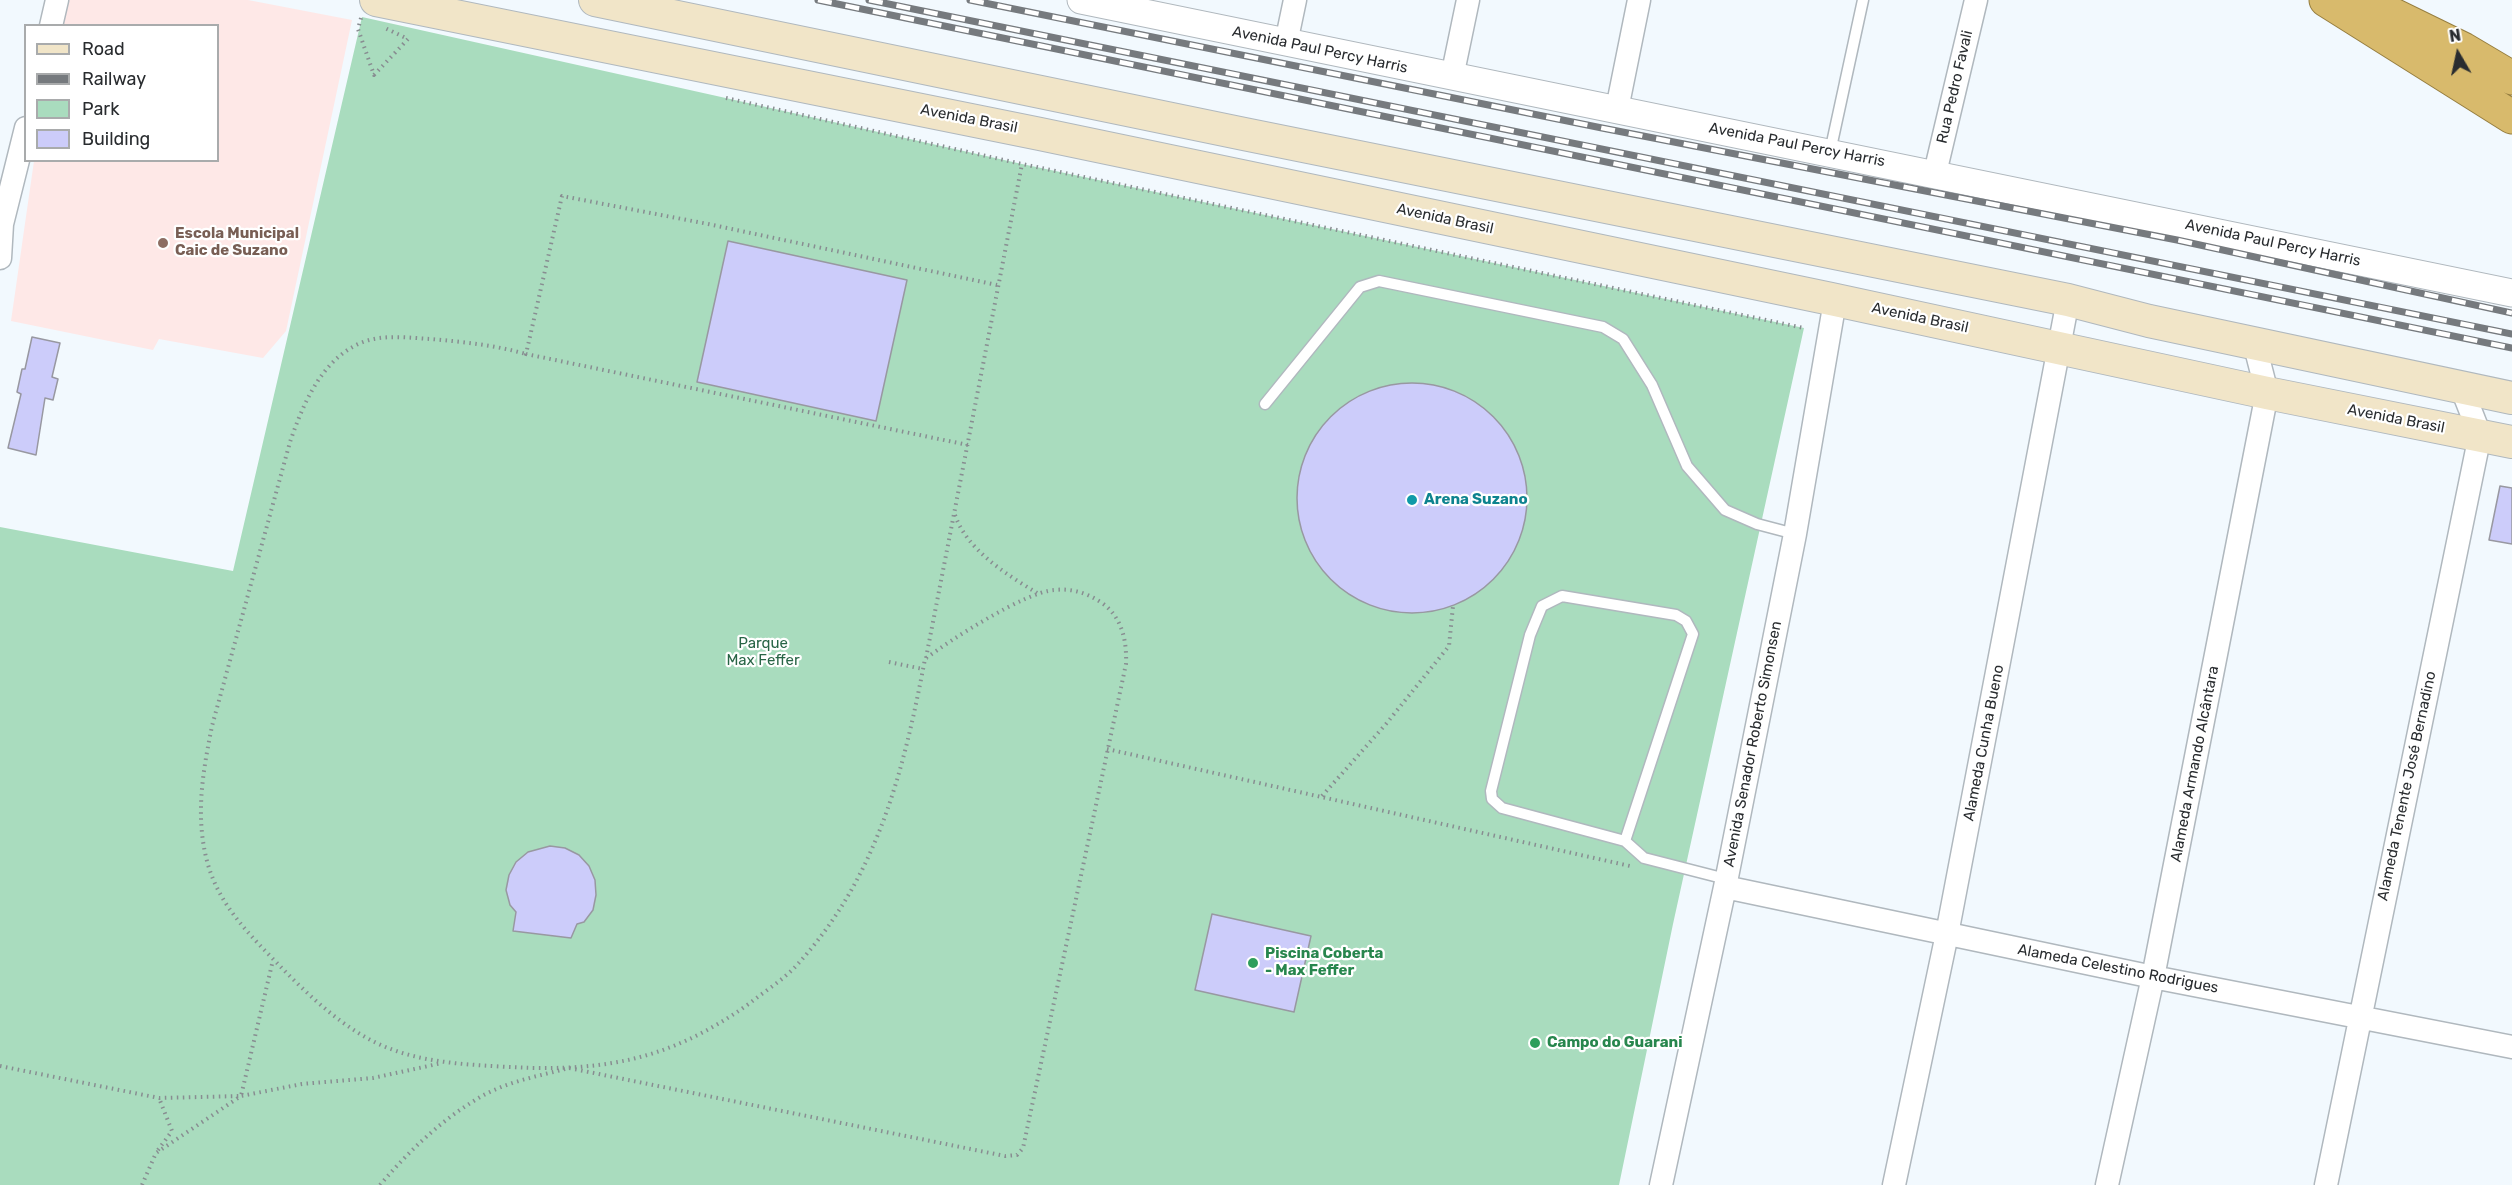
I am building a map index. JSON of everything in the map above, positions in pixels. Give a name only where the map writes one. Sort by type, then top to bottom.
[{"type":"highway","points":[[2326,0],[2512,117]]},
{"type":"highway","points":[[2369,2],[2463,49],[2512,78]]},
{"type":"highway","points":[[2369,2],[2512,102]]},
{"type":"main road","points":[[595,0],[2068,300],[2149,321],[2512,398]]},
{"type":"main road","name":"Avenida Brasil","points":[[375,18],[502,12],[1172,163],[2061,347],[2267,393],[2512,442]]},
{"type":"main road","points":[[1172,163],[1195,159],[1200,153],[1201,137],[1190,123]]},
{"type":"main road","points":[[1230,175],[1221,167],[1216,152],[1226,140],[1245,134]]},
{"type":"main road","points":[[1835,301],[1841,279],[1849,276],[1894,283],[1905,282],[1928,273]]},
{"type":"street","points":[[51,24],[57,0]]},
{"type":"street","name":"Avenida Paul Percy Harris","points":[[1081,0],[1124,4],[1286,43],[1935,173],[2512,293]]},
{"type":"street","points":[[1286,43],[1295,0]]},
{"type":"street","points":[[1452,76],[1468,0]]},
{"type":"street","points":[[1617,109],[1639,0]]},
{"type":"street","name":"Rua Pedro Favali","points":[[1935,173],[1976,0]]},
{"type":"street","points":[[0,258],[2,214],[24,135]]},
{"type":"street","name":"Alameda Cunha Bueno","points":[[1894,1185],[1947,934],[2042,432],[2061,347],[2068,300]]},
{"type":"street","name":"Avenida Senador Roberto Simonsen","points":[[1661,1185],[1795,534],[1835,301]]},
{"type":"street","name":"Alameda Armando Alcântara","points":[[2107,1185],[2153,977],[2267,393],[2254,342]]},
{"type":"street","points":[[2462,389],[2480,435]]},
{"type":"street","name":"Alameda Tenente José Bernadino","points":[[2325,1185],[2480,435]]},
{"type":"street","name":"Alameda Celestino Rodrigues","points":[[1725,883],[1947,934],[2153,977],[2512,1047]]},
{"type":"lane","points":[[1830,152],[1863,0]]},
{"type":"lane","points":[[1265,404],[1360,287],[1379,281],[1603,327],[1623,339],[1652,385],[1687,466],[1725,510],[1756,524],[1795,534]]},
{"type":"lane","points":[[1625,841],[1693,634],[1686,621],[1676,615],[1562,596],[1542,606],[1530,635],[1491,791],[1492,799],[1502,808],[1625,841],[1644,858],[1725,883]]},
{"type":"path","points":[[375,18],[396,25]]},
{"type":"path","points":[[358,29],[374,75],[408,39],[375,18]]},
{"type":"path","points":[[721,97],[1022,164],[1804,328]]},
{"type":"path","points":[[380,1185],[406,1155],[478,1098],[517,1082],[569,1068],[650,1056],[689,1041],[727,1020],[794,968],[844,905],[872,855],[895,788],[923,669],[1022,164]]},
{"type":"path","points":[[526,354],[562,196],[998,285]]},
{"type":"path","points":[[925,659],[987,620],[1037,594],[1052,590],[1078,591],[1104,604],[1119,623],[1126,648],[1126,664],[1023,1148],[1017,1155],[1005,1156],[569,1068],[509,1068],[427,1060],[387,1047],[357,1032],[326,1008],[273,959],[241,925],[219,896],[206,860],[200,812],[202,771],[212,726],[301,409],[319,378],[342,354],[364,342],[395,336],[487,343],[526,354],[968,445]]},
{"type":"path","points":[[954,513],[965,537],[975,548],[1037,594]]},
{"type":"path","points":[[1322,796],[1386,724],[1449,646],[1453,606]]},
{"type":"path","points":[[889,662],[923,669]]},
{"type":"path","points":[[1107,748],[1633,867]]},
{"type":"path","points":[[156,1153],[241,1096],[273,959]]},
{"type":"path","points":[[0,1066],[159,1098],[241,1096],[302,1084],[374,1078],[445,1062]]},
{"type":"path","points":[[142,1185],[156,1153],[172,1131],[159,1098]]},
{"type":"shaded area","name":"Escola Municipal Caic de Suzano","points":[[66,0],[248,0],[352,20],[286,331],[263,358],[159,339],[153,350],[11,321],[34,162],[219,162],[219,24],[61,24]]},
{"type":"green space","name":"Parque Max Feffer","points":[[362,17],[1022,164],[1804,328],[1673,924],[1619,1185],[0,1185],[0,527],[233,571]]},
{"type":"building","points":[[728,241],[907,280],[876,421],[697,382]]},
{"type":"building","points":[[32,337],[60,343],[52,377],[58,379],[53,400],[45,398],[36,455],[8,448],[21,394],[17,392]]},
{"type":"building","name":"Arena Suzano","points":[[1401,383],[1423,383],[1466,396],[1485,409],[1501,425],[1514,444],[1522,465],[1527,498],[1525,520],[1514,552],[1501,571],[1485,587],[1466,600],[1445,608],[1423,613],[1401,613],[1358,600],[1339,587],[1323,571],[1310,552],[1302,531],[1297,509],[1297,487],[1310,444],[1323,425],[1339,409],[1358,396],[1379,388]]},
{"type":"building","points":[[2500,486],[2512,488],[2512,544],[2489,540]]},
{"type":"building","points":[[550,846],[565,848],[579,855],[589,866],[595,880],[596,895],[593,910],[584,922],[577,924],[571,938],[513,931],[516,912],[510,905],[506,890],[509,875],[516,862],[528,852]]},
{"type":"building","name":"Piscina Coberta - Max Feffer","points":[[1212,914],[1311,936],[1294,1012],[1195,990]]},
{"type":"railway","points":[[818,0],[2512,348]]},
{"type":"railway","points":[[869,0],[2512,334]]},
{"type":"railway","points":[[970,0],[1602,128],[2177,240],[2512,313]]},
{"type":"place","name":"Escola Municipal Caic de Suzano","points":[[163,243]]},
{"type":"place","name":"Arena Suzano","points":[[1412,500]]},
{"type":"place","name":"Piscina Coberta - Max Feffer","points":[[1253,963]]},
{"type":"place","name":"Campo do Guarani","points":[[1535,1043]]}]
